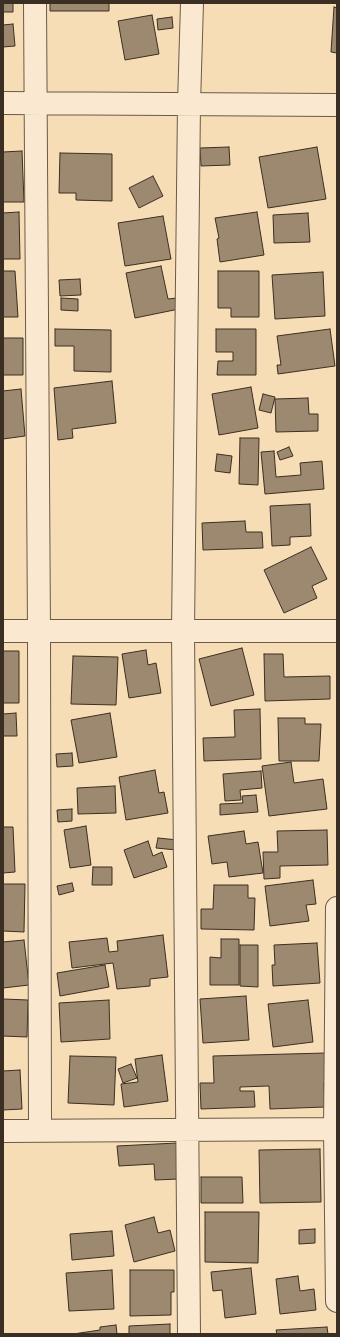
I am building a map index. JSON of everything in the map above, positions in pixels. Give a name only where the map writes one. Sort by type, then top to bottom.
[{"type":"street","points":[[36,3],[40,1131]]},
{"type":"street","points":[[189,1334],[183,631],[189,104],[192,3]]},
{"type":"street","points":[[3,103],[337,105]]},
{"type":"street","points":[[3,631],[337,631]]},
{"type":"street","points":[[337,908],[337,1301]]},
{"type":"street","points":[[3,1131],[336,1129]]},
{"type":"building","points":[[3,3],[13,3],[13,12],[3,12]]},
{"type":"building","points":[[50,3],[109,3],[109,11],[50,11]]},
{"type":"building","points":[[334,7],[337,8],[337,53],[331,52]]},
{"type":"building","points":[[152,15],[159,54],[125,60],[118,21]]},
{"type":"building","points":[[172,17],[173,28],[158,30],[157,19]]},
{"type":"building","points":[[13,24],[15,46],[3,47],[3,25]]},
{"type":"building","points":[[229,147],[230,165],[201,166],[200,148]]},
{"type":"building","points":[[317,147],[326,199],[268,208],[259,157]]},
{"type":"building","points":[[22,151],[24,202],[3,202],[3,152]]},
{"type":"building","points":[[60,153],[112,154],[112,201],[76,200],[76,193],[59,193]]},
{"type":"building","points":[[153,176],[163,196],[139,208],[129,188]]},
{"type":"building","points":[[19,212],[20,259],[3,259],[3,213]]},
{"type":"building","points":[[257,212],[264,255],[220,262],[217,239],[219,238],[215,218]]},
{"type":"building","points":[[308,213],[310,242],[274,243],[273,215]]},
{"type":"building","points":[[163,216],[171,259],[125,266],[118,223]]},
{"type":"building","points":[[161,266],[168,299],[177,298],[179,309],[135,318],[126,273]]},
{"type":"building","points":[[3,271],[15,271],[18,317],[3,317]]},
{"type":"building","points":[[218,271],[259,271],[259,317],[231,317],[231,308],[218,308]]},
{"type":"building","points":[[323,272],[325,316],[275,319],[272,275]]},
{"type":"building","points":[[80,279],[81,295],[60,296],[59,280]]},
{"type":"building","points":[[61,298],[78,299],[78,311],[61,310]]},
{"type":"building","points":[[55,329],[111,330],[111,372],[74,371],[74,346],[55,346]]},
{"type":"building","points":[[216,329],[256,329],[256,375],[217,375],[218,361],[233,361],[233,352],[216,352]]},
{"type":"building","points":[[330,329],[335,366],[278,374],[277,365],[281,365],[277,336]]},
{"type":"building","points":[[3,338],[23,338],[23,375],[3,375]]},
{"type":"building","points":[[112,381],[116,423],[72,429],[73,438],[58,440],[54,388]]},
{"type":"building","points":[[251,387],[258,428],[219,435],[212,394]]},
{"type":"building","points":[[21,389],[25,436],[3,439],[3,391]]},
{"type":"building","points":[[263,394],[275,397],[271,413],[259,410]]},
{"type":"building","points":[[308,398],[309,414],[318,414],[318,431],[276,432],[275,399]]},
{"type":"building","points":[[240,438],[259,438],[258,485],[239,484]]},
{"type":"building","points":[[289,447],[293,456],[280,460],[277,452]]},
{"type":"building","points":[[274,451],[276,477],[301,475],[300,463],[322,461],[324,489],[265,494],[261,452]]},
{"type":"building","points":[[217,454],[232,456],[230,473],[215,471]]},
{"type":"building","points":[[310,504],[311,536],[290,537],[290,545],[272,546],[270,506]]},
{"type":"building","points":[[245,521],[246,532],[262,532],[263,548],[203,550],[202,523]]},
{"type":"building","points":[[311,547],[327,579],[312,586],[317,598],[284,613],[264,570]]},
{"type":"building","points":[[242,648],[254,695],[211,706],[199,659]]},
{"type":"building","points":[[146,650],[148,665],[156,663],[161,693],[129,698],[122,654]]},
{"type":"building","points":[[3,651],[19,651],[19,703],[3,703]]},
{"type":"building","points":[[264,654],[283,654],[284,677],[330,676],[330,699],[265,701]]},
{"type":"building","points":[[73,656],[118,657],[116,705],[71,704]]},
{"type":"building","points":[[260,709],[261,759],[204,761],[203,738],[235,737],[234,710]]},
{"type":"building","points":[[16,713],[17,736],[3,736],[3,714]]},
{"type":"building","points":[[110,713],[117,757],[79,763],[71,720]]},
{"type":"building","points":[[278,718],[305,718],[305,724],[321,724],[319,761],[279,761]]},
{"type":"building","points":[[72,753],[73,766],[57,767],[56,754]]},
{"type":"building","points":[[291,762],[294,783],[323,779],[327,809],[269,816],[262,766]]},
{"type":"building","points":[[155,770],[159,793],[164,792],[168,813],[126,820],[119,777]]},
{"type":"building","points":[[261,771],[262,788],[240,790],[241,800],[225,801],[223,774]]},
{"type":"building","points":[[115,786],[116,813],[78,814],[77,788]]},
{"type":"building","points":[[256,795],[258,812],[220,815],[220,804],[243,803],[242,796]]},
{"type":"building","points":[[72,809],[72,821],[58,822],[57,810]]},
{"type":"building","points":[[86,826],[91,865],[70,868],[64,830]]},
{"type":"building","points":[[3,827],[13,827],[15,872],[3,873]]},
{"type":"building","points":[[327,830],[328,865],[280,866],[280,878],[264,879],[263,852],[278,852],[277,831]]},
{"type":"building","points":[[244,831],[246,844],[258,842],[263,873],[229,877],[227,862],[212,864],[208,836]]},
{"type":"building","points":[[158,838],[178,840],[177,850],[156,848]]},
{"type":"building","points":[[148,841],[153,856],[162,852],[167,867],[134,878],[124,850]]},
{"type":"building","points":[[93,867],[112,867],[112,885],[92,885]]},
{"type":"building","points":[[313,880],[316,904],[306,905],[309,921],[270,926],[265,886]]},
{"type":"building","points":[[72,883],[74,891],[59,895],[57,886]]},
{"type":"building","points":[[3,884],[25,884],[24,932],[3,931]]},
{"type":"building","points":[[214,885],[248,885],[248,898],[255,898],[254,930],[201,929],[201,909],[213,909]]},
{"type":"building","points":[[163,935],[168,977],[150,979],[150,986],[117,989],[113,963],[72,968],[69,942],[107,938],[109,952],[118,951],[117,941]]},
{"type":"building","points":[[221,939],[239,939],[239,985],[210,985],[210,957],[221,958]]},
{"type":"building","points":[[24,940],[29,985],[3,988],[3,942]]},
{"type":"building","points":[[317,943],[320,983],[273,986],[272,965],[275,965],[274,945]]},
{"type":"building","points":[[240,945],[258,945],[258,987],[240,986]]},
{"type":"building","points":[[105,965],[109,987],[60,996],[57,973]]},
{"type":"building","points":[[246,996],[249,1040],[203,1043],[200,999]]},
{"type":"building","points":[[3,999],[28,1000],[27,1037],[3,1036]]},
{"type":"building","points":[[109,1000],[110,1039],[61,1042],[59,1003]]},
{"type":"building","points":[[308,1000],[313,1042],[273,1047],[268,1004]]},
{"type":"building","points":[[326,1053],[327,1083],[324,1083],[325,1107],[270,1109],[269,1086],[240,1087],[240,1091],[254,1091],[255,1107],[201,1109],[200,1083],[214,1083],[213,1056]]},
{"type":"building","points":[[162,1055],[168,1101],[124,1107],[121,1084],[138,1082],[135,1059]]},
{"type":"building","points":[[70,1056],[116,1057],[114,1105],[68,1103]]},
{"type":"building","points":[[131,1064],[137,1078],[123,1083],[118,1069]]},
{"type":"building","points":[[20,1070],[22,1109],[3,1110],[3,1071]]},
{"type":"building","points":[[177,1143],[179,1179],[155,1180],[154,1164],[119,1166],[117,1146]]},
{"type":"building","points":[[320,1149],[321,1202],[260,1203],[259,1150]]},
{"type":"building","points":[[201,1177],[242,1177],[243,1203],[201,1203]]},
{"type":"building","points":[[205,1212],[259,1212],[258,1263],[205,1262]]},
{"type":"building","points":[[154,1217],[158,1233],[170,1230],[175,1251],[134,1262],[125,1225]]},
{"type":"building","points":[[315,1229],[315,1243],[299,1244],[299,1230]]},
{"type":"building","points":[[112,1231],[114,1256],[72,1260],[70,1234]]},
{"type":"building","points":[[251,1268],[256,1314],[225,1318],[222,1290],[213,1291],[211,1272]]},
{"type":"building","points":[[112,1270],[114,1309],[69,1311],[66,1273]]},
{"type":"building","points":[[130,1270],[174,1270],[174,1292],[171,1292],[171,1315],[130,1316]]},
{"type":"building","points":[[298,1276],[300,1291],[314,1289],[316,1310],[280,1314],[276,1279]]},
{"type":"building","points":[[170,1324],[170,1334],[129,1334],[129,1326]]},
{"type":"building","points":[[116,1325],[117,1334],[73,1334],[100,1330],[100,1327]]},
{"type":"building","points":[[327,1327],[328,1334],[277,1334],[276,1330]]}]
